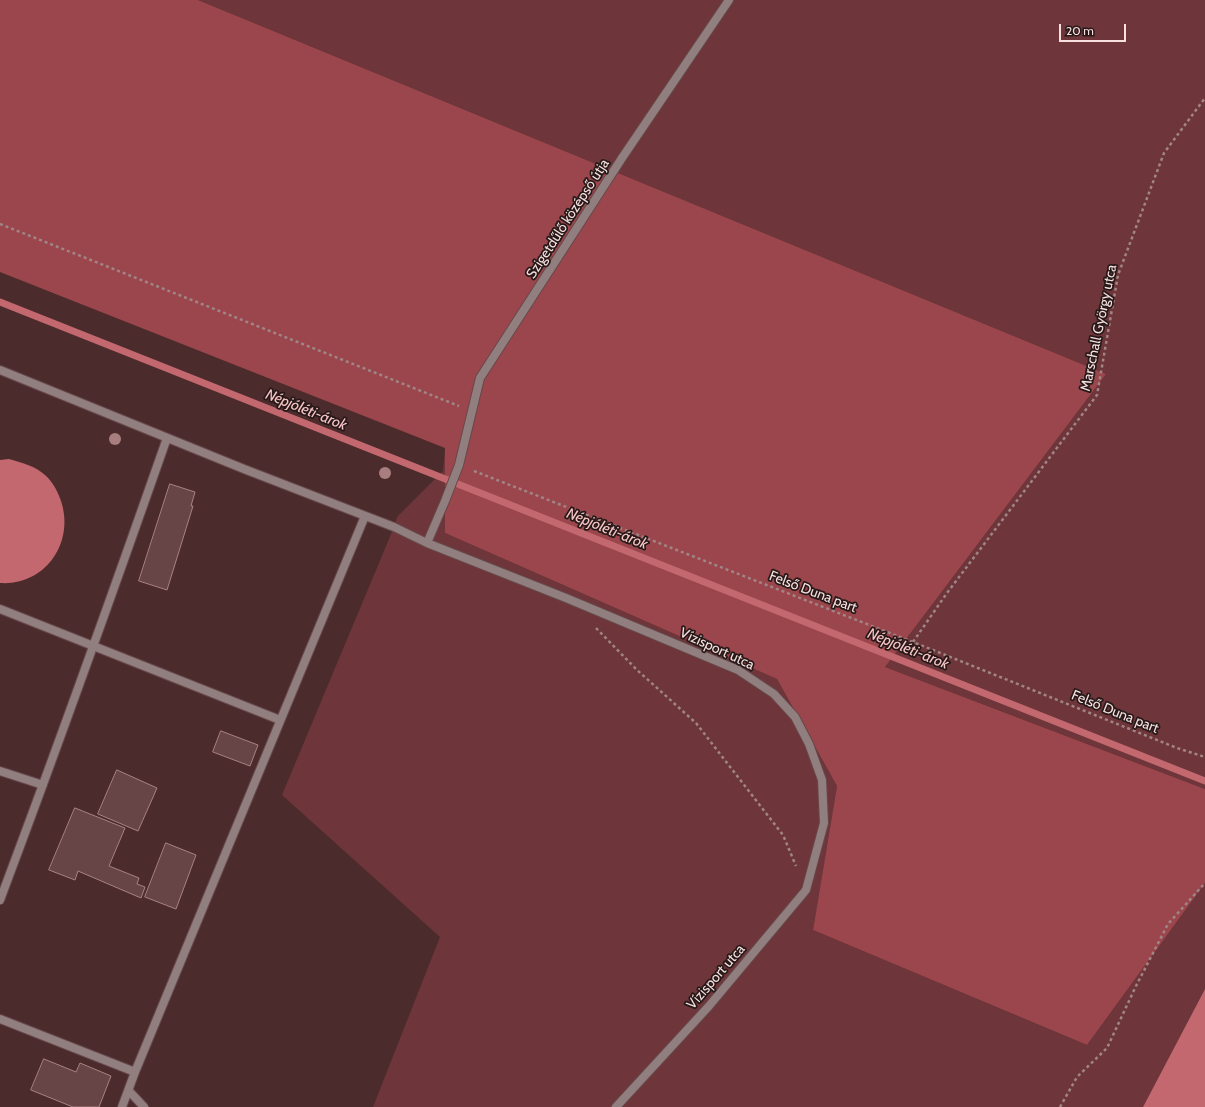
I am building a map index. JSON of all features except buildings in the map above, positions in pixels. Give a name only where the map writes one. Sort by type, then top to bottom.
[{"type":"lane","name":"Szigetdűlő középső útja","points":[[427,543],[459,465],[480,378],[622,158],[728,0]]},
{"type":"lane","name":"Vízisport utca","points":[[0,370],[244,469],[394,527],[427,543],[558,595],[738,670],[774,694],[795,717],[809,744],[822,780],[824,823],[806,890],[709,1006],[616,1107]]},
{"type":"lane","points":[[0,900],[94,646],[167,438]]},
{"type":"lane","points":[[122,1107],[135,1072],[365,516]]},
{"type":"lane","points":[[0,609],[280,720]]},
{"type":"lane","points":[[0,771],[43,785]]},
{"type":"lane","points":[[0,1019],[135,1072]]},
{"type":"lane","points":[[129,1091],[144,1107]]},
{"type":"path","name":"Marschall György utca","points":[[913,642],[947,593],[1097,395],[1118,276],[1164,153],[1205,98]]},
{"type":"path","points":[[0,224],[472,412]]},
{"type":"path","name":"Felső Duna part","points":[[459,465],[913,642],[1177,748],[1205,757]]},
{"type":"path","points":[[593,626],[637,670],[696,723],[783,835],[806,890]]},
{"type":"path","points":[[1060,1107],[1077,1077],[1107,1048],[1136,986],[1168,924],[1205,883]]},
{"type":"shaded area","points":[[0,0],[198,0],[1106,374],[885,667],[1205,789],[1205,883],[1087,1045],[813,930],[837,786],[777,679],[445,533],[445,448],[0,272]]},
{"type":"shaded area","points":[[198,0],[1205,0],[1205,789],[885,667],[1106,374]]},
{"type":"shaded area","points":[[445,448],[445,533],[777,679],[837,786],[813,930],[1087,1045],[1205,883],[1205,989],[1143,1107],[373,1107],[440,937],[282,795],[397,517],[443,471]]},
{"type":"shaded area","points":[[9,459],[33,467],[45,475],[50,481],[57,491],[61,501],[64,517],[64,532],[60,546],[53,559],[43,569],[30,577],[16,582],[0,583],[0,460]]},
{"type":"shaded area","points":[[1205,989],[1205,1107],[1143,1107]]},
{"type":"waterway","name":"Népjóléti-árok","points":[[0,302],[1205,781]]}]
